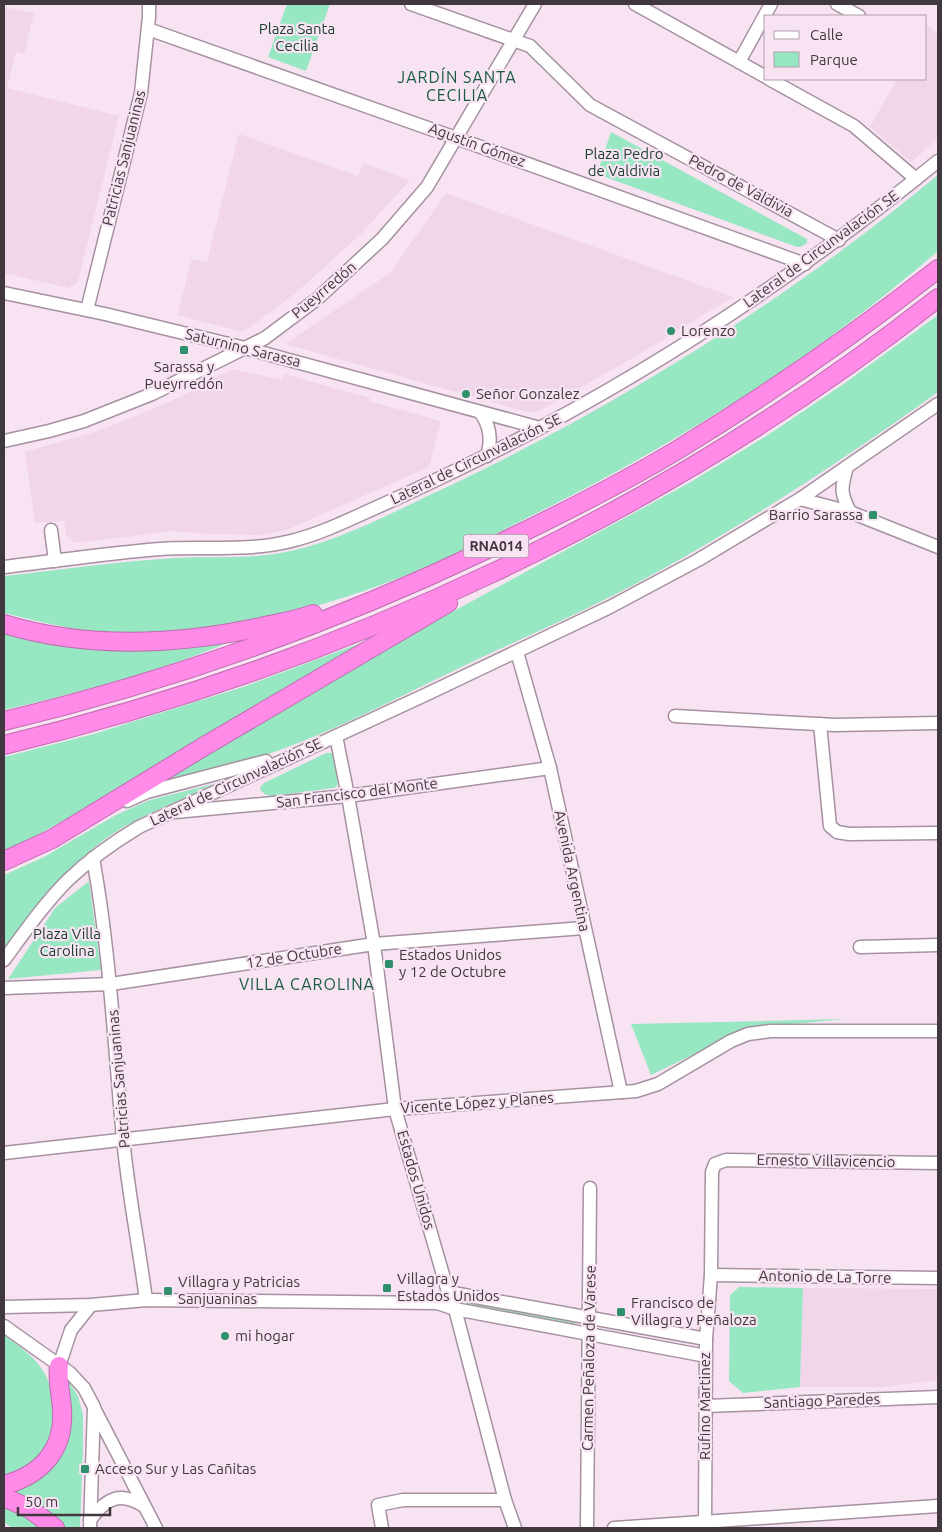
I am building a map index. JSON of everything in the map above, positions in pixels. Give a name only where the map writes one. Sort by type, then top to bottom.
[{"type":"highway","name":"RNA014","points":[[4,721],[126,689],[230,655],[361,606],[529,530],[599,494],[679,449],[752,403],[874,319],[938,269]]},
{"type":"highway","name":"RNA014","points":[[4,745],[153,704],[276,663],[426,602],[544,548],[637,499],[729,444],[796,401],[938,298]]},
{"type":"highway","points":[[4,862],[68,829],[268,708],[544,548]]},
{"type":"highway","points":[[4,624],[40,632],[93,639],[134,642],[193,638],[240,632],[307,616],[442,571]]},
{"type":"highway","points":[[4,1485],[30,1476],[49,1459],[55,1448],[62,1425],[62,1409],[58,1383],[59,1366]]},
{"type":"highway","points":[[4,1497],[30,1509],[55,1528]]},
{"type":"street","name":"Patricias Sanjuaninas","points":[[87,310],[141,93],[149,4]]},
{"type":"street","name":"Pedro de Valdivia","points":[[411,4],[530,46],[590,105],[839,240]]},
{"type":"street","name":"Pueyrredón","points":[[4,441],[49,431],[112,411],[179,382],[265,338],[317,299],[382,240],[426,187],[534,4]]},
{"type":"street","points":[[635,4],[764,76]]},
{"type":"street","points":[[765,15],[771,4]]},
{"type":"street","points":[[837,4],[857,15]]},
{"type":"street","points":[[739,62],[764,17]]},
{"type":"street","name":"Agustín Gómez","points":[[148,29],[805,264]]},
{"type":"street","points":[[771,80],[854,126],[916,179]]},
{"type":"street","name":"Lateral de Circunvalación SE","points":[[4,566],[152,550],[255,546],[292,541],[347,521],[487,456],[616,386],[674,352],[839,240],[938,161]]},
{"type":"street","name":"Saturnino Sarassa","points":[[4,293],[87,310],[245,348],[540,428]]},
{"type":"street","name":"Lateral de Circunvalación SE","points":[[4,960],[68,880],[115,841],[164,814],[610,608],[800,499],[938,404]]},
{"type":"street","points":[[480,412],[489,430],[490,441],[487,456]]},
{"type":"street","points":[[847,467],[841,489],[850,512]]},
{"type":"street","points":[[800,499],[850,512],[938,547]]},
{"type":"street","points":[[51,530],[55,561]]},
{"type":"street","name":"Avenida Argentina","points":[[517,652],[550,768],[621,1092]]},
{"type":"street","points":[[675,716],[820,724],[938,723]]},
{"type":"street","points":[[820,724],[830,826],[837,832],[849,834],[938,833]]},
{"type":"street","name":"Estados Unidos","points":[[336,736],[374,944],[395,1109],[448,1292],[455,1309],[515,1528]]},
{"type":"street","points":[[68,829],[147,792],[298,753]]},
{"type":"street","name":"San Francisco del Monte","points":[[164,814],[348,796],[550,768]]},
{"type":"street","name":"Patricias Sanjuaninas","points":[[93,858],[101,903],[111,984],[123,1140],[146,1300]]},
{"type":"street","name":"12 de Octubre","points":[[4,988],[111,984],[374,944],[584,928]]},
{"type":"street","points":[[860,947],[938,945]]},
{"type":"street","name":"Vicente López y Planes","points":[[4,1153],[395,1109],[636,1091],[658,1084],[731,1041],[748,1034],[771,1031],[938,1030]]},
{"type":"street","name":"Ernesto Villavicencio","points":[[715,1164],[726,1160],[938,1163]]},
{"type":"street","name":"Rufino Martinez","points":[[704,1525],[706,1339],[711,1275],[712,1172],[715,1164]]},
{"type":"street","name":"Carmen Peñaloza de Varese","points":[[587,1528],[590,1188]]},
{"type":"street","name":"Antonio de La Torre","points":[[711,1275],[938,1278]]},
{"type":"street","points":[[437,1303],[448,1292],[706,1339]]},
{"type":"street","points":[[4,1307],[91,1305],[146,1300],[437,1303],[455,1309],[706,1356]]},
{"type":"street","points":[[59,1366],[71,1330],[91,1305]]},
{"type":"street","points":[[4,1326],[78,1381],[88,1395],[156,1528]]},
{"type":"street","name":"Santiago Paredes","points":[[706,1406],[938,1396]]},
{"type":"street","points":[[90,1524],[94,1407]]},
{"type":"street","points":[[90,1524],[103,1504],[117,1498],[129,1499],[144,1506]]},
{"type":"street","points":[[382,1528],[378,1505],[403,1500],[506,1500]]},
{"type":"street","points":[[614,1528],[704,1525],[938,1506]]},
{"type":"shaded area","points":[[4,7],[34,13],[24,54],[16,52],[7,88],[119,116],[78,282],[68,288],[4,273]]},
{"type":"shaded area","points":[[927,25],[938,34],[938,138],[911,162],[870,127],[896,80],[927,80]]},
{"type":"shaded area","points":[[239,134],[358,176],[363,163],[410,180],[361,234],[296,293],[243,332],[177,315],[192,259],[207,262]]},
{"type":"shaded area","points":[[446,193],[733,297],[540,411],[527,412],[285,344],[390,273]]},
{"type":"shaded area","points":[[232,369],[282,380],[284,374],[370,398],[369,401],[441,421],[429,467],[289,529],[260,535],[172,531],[75,543],[66,536],[64,521],[35,523],[25,452],[101,430],[180,397]]},
{"type":"shaded area","points":[[803,1288],[938,1289],[938,1380],[881,1387],[800,1387]]},
{"type":"green space","name":"Plaza Santa Cecilia","points":[[287,4],[330,4],[306,71],[268,57]]},
{"type":"green space","name":"Plaza Pedro de Valdivia","points":[[611,132],[807,239],[807,243],[797,247],[597,174]]},
{"type":"green space","points":[[938,175],[938,251],[844,327],[744,396],[640,459],[587,488],[451,555],[371,589],[340,599],[276,616],[212,628],[148,634],[111,633],[57,625],[4,613],[4,576],[154,559],[251,556],[280,553],[314,545],[390,514],[511,456],[575,422],[701,347],[822,265]]},
{"type":"green space","points":[[938,315],[938,392],[868,441],[761,511],[687,555],[606,599],[305,741],[251,760],[160,782],[246,729],[266,720],[430,624],[689,483],[768,435],[845,383]]},
{"type":"green space","points":[[4,631],[227,643],[145,673],[4,710]]},
{"type":"green space","points":[[369,640],[113,792],[4,853],[4,757],[94,734],[243,687]]},
{"type":"green space","points":[[326,753],[332,753],[334,756],[339,777],[337,786],[334,788],[272,796],[266,795],[260,790],[264,783]]},
{"type":"green space","points":[[213,784],[138,819],[97,845],[54,887],[4,950],[4,875],[44,857],[116,815],[150,800]]},
{"type":"green space","name":"Plaza Villa Carolina","points":[[89,881],[101,970],[8,979],[55,908]]},
{"type":"green space","points":[[846,1019],[748,1028],[651,1075],[631,1024]]},
{"type":"green space","points":[[739,1287],[803,1288],[800,1387],[743,1393],[729,1381],[730,1295]]},
{"type":"green space","points":[[462,1299],[575,1320],[575,1326],[464,1306]]},
{"type":"green space","points":[[4,1335],[27,1352],[39,1365],[51,1388],[54,1413],[50,1439],[37,1461],[31,1466],[4,1479]]},
{"type":"green space","points":[[67,1379],[78,1396],[83,1415],[80,1528],[65,1528],[5,1490],[45,1471]]},
{"type":"green space","points":[[4,1502],[49,1528],[12,1528],[4,1522]]},
{"type":"place","name":"Lorenzo","points":[[671,331]]},
{"type":"place","name":"Sarassa y Pueyrredón","points":[[184,350]]},
{"type":"place","name":"Señor Gonzalez","points":[[466,394]]},
{"type":"place","name":"Barrio Sarassa","points":[[873,515]]},
{"type":"place","name":"Estados Unidos y 12 de Octubre","points":[[389,964]]},
{"type":"place","name":"Villagra y Estados Unidos","points":[[387,1288]]},
{"type":"place","name":"Villagra y Patricias Sanjuaninas","points":[[168,1291]]},
{"type":"place","name":"Francisco de Villagra y Peñaloza","points":[[621,1312]]},
{"type":"place","name":"mi hogar","points":[[225,1336]]},
{"type":"place","name":"Acceso Sur y Las Cañitas","points":[[85,1469]]},
{"type":"district","name":"JARDÍN SANTA CECILIA","points":[[457,86]]},
{"type":"district","name":"VILLA CAROLINA","points":[[307,984]]}]
